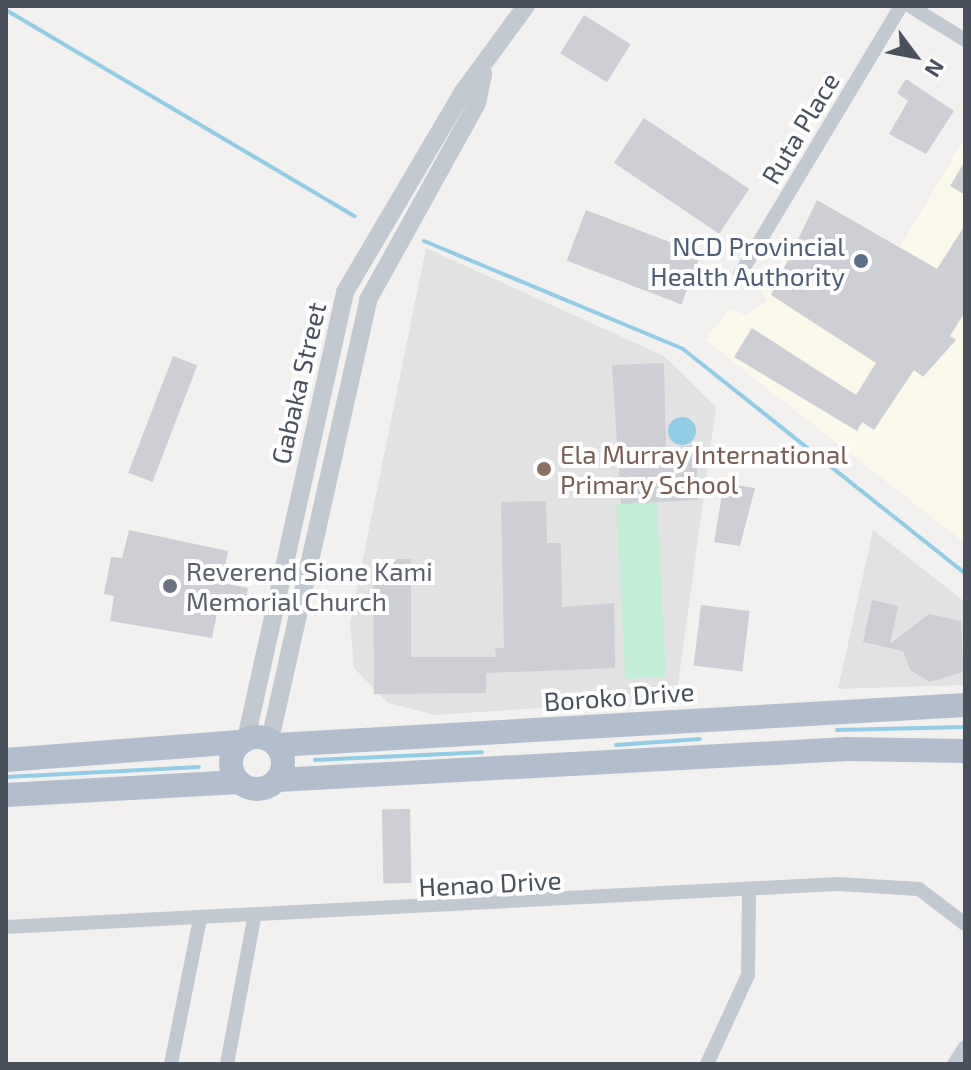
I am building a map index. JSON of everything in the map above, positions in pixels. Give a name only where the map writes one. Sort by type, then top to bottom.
[{"type":"main road","name":"Boroko Drive","points":[[6,760],[259,742],[965,705]]},
{"type":"main road","points":[[239,782],[231,765],[259,742],[283,762],[277,780]]},
{"type":"main road","points":[[6,795],[239,782],[263,789],[277,780],[847,749],[965,751]]},
{"type":"street","name":"Gabaka Street","points":[[259,742],[345,292],[462,93],[483,74],[526,6]]},
{"type":"street","name":"Ruta Place","points":[[740,274],[901,6]]},
{"type":"street","points":[[910,6],[965,40]]},
{"type":"street","name":"Henao Drive","points":[[6,927],[254,919],[749,894],[838,884],[919,889],[965,924]]},
{"type":"street","points":[[707,1064],[748,975],[749,894]]},
{"type":"street","points":[[171,1064],[200,919]]},
{"type":"street","points":[[227,1064],[254,919]]},
{"type":"street","points":[[954,1064],[965,1047]]},
{"type":"shaded area","points":[[965,138],[965,543],[705,340],[729,309],[746,315],[767,301],[762,294],[785,254],[899,324],[937,269],[900,247]]},
{"type":"shaded area","name":"Ela Murray International Primary School","points":[[426,248],[664,356],[716,407],[676,699],[436,715],[388,703],[354,668],[350,623]]},
{"type":"shaded area","points":[[873,530],[965,602],[965,685],[838,689]]},
{"type":"green space","points":[[657,502],[666,677],[625,679],[616,504]]},
{"type":"water","points":[[682,417],[692,421],[696,431],[692,441],[682,445],[672,441],[668,431],[672,421]]},
{"type":"building","points":[[584,15],[631,44],[607,82],[560,53]]},
{"type":"building","points":[[906,79],[954,111],[926,154],[889,134],[908,101],[897,93]]},
{"type":"building","points":[[644,118],[749,189],[719,234],[614,163]]},
{"type":"building","points":[[965,161],[965,195],[950,186]]},
{"type":"building","points":[[817,200],[937,269],[965,225],[965,312],[950,336],[956,340],[923,377],[914,370],[874,430],[862,422],[857,431],[734,357],[752,328],[856,395],[876,363],[771,295]]},
{"type":"building","points":[[586,210],[701,254],[681,304],[567,260]]},
{"type":"building","points":[[173,356],[197,365],[152,482],[128,473]]},
{"type":"building","points":[[664,363],[666,448],[696,445],[698,500],[621,504],[612,365]]},
{"type":"building","points":[[724,483],[755,488],[740,546],[714,542]]},
{"type":"building","points":[[546,501],[547,543],[561,543],[562,607],[614,603],[615,668],[486,673],[486,693],[374,694],[373,559],[411,559],[411,657],[496,657],[495,648],[504,648],[501,502]]},
{"type":"building","name":"Reverend Sione Kami Memorial Church","points":[[129,530],[228,551],[222,583],[248,588],[243,613],[218,609],[212,638],[110,621],[114,596],[104,594],[111,557],[122,558]]},
{"type":"building","points":[[872,600],[898,606],[890,644],[929,614],[961,621],[963,672],[930,682],[910,670],[903,651],[863,642]]},
{"type":"building","points":[[701,605],[750,611],[742,672],[694,666]]},
{"type":"building","points":[[382,809],[410,809],[411,883],[383,883]]},
{"type":"waterway","points":[[6,10],[355,216]]},
{"type":"waterway","points":[[424,241],[683,349],[965,573]]},
{"type":"waterway","points":[[837,730],[965,727]]},
{"type":"waterway","points":[[616,745],[700,739]]},
{"type":"waterway","points":[[315,760],[482,752]]},
{"type":"waterway","points":[[6,777],[199,767]]},
{"type":"place","name":"NCD Provincial Health Authority","points":[[861,261]]},
{"type":"place","name":"Ela Murray International Primary School","points":[[544,469]]},
{"type":"place","name":"Reverend Sione Kami Memorial Church","points":[[170,586]]}]
